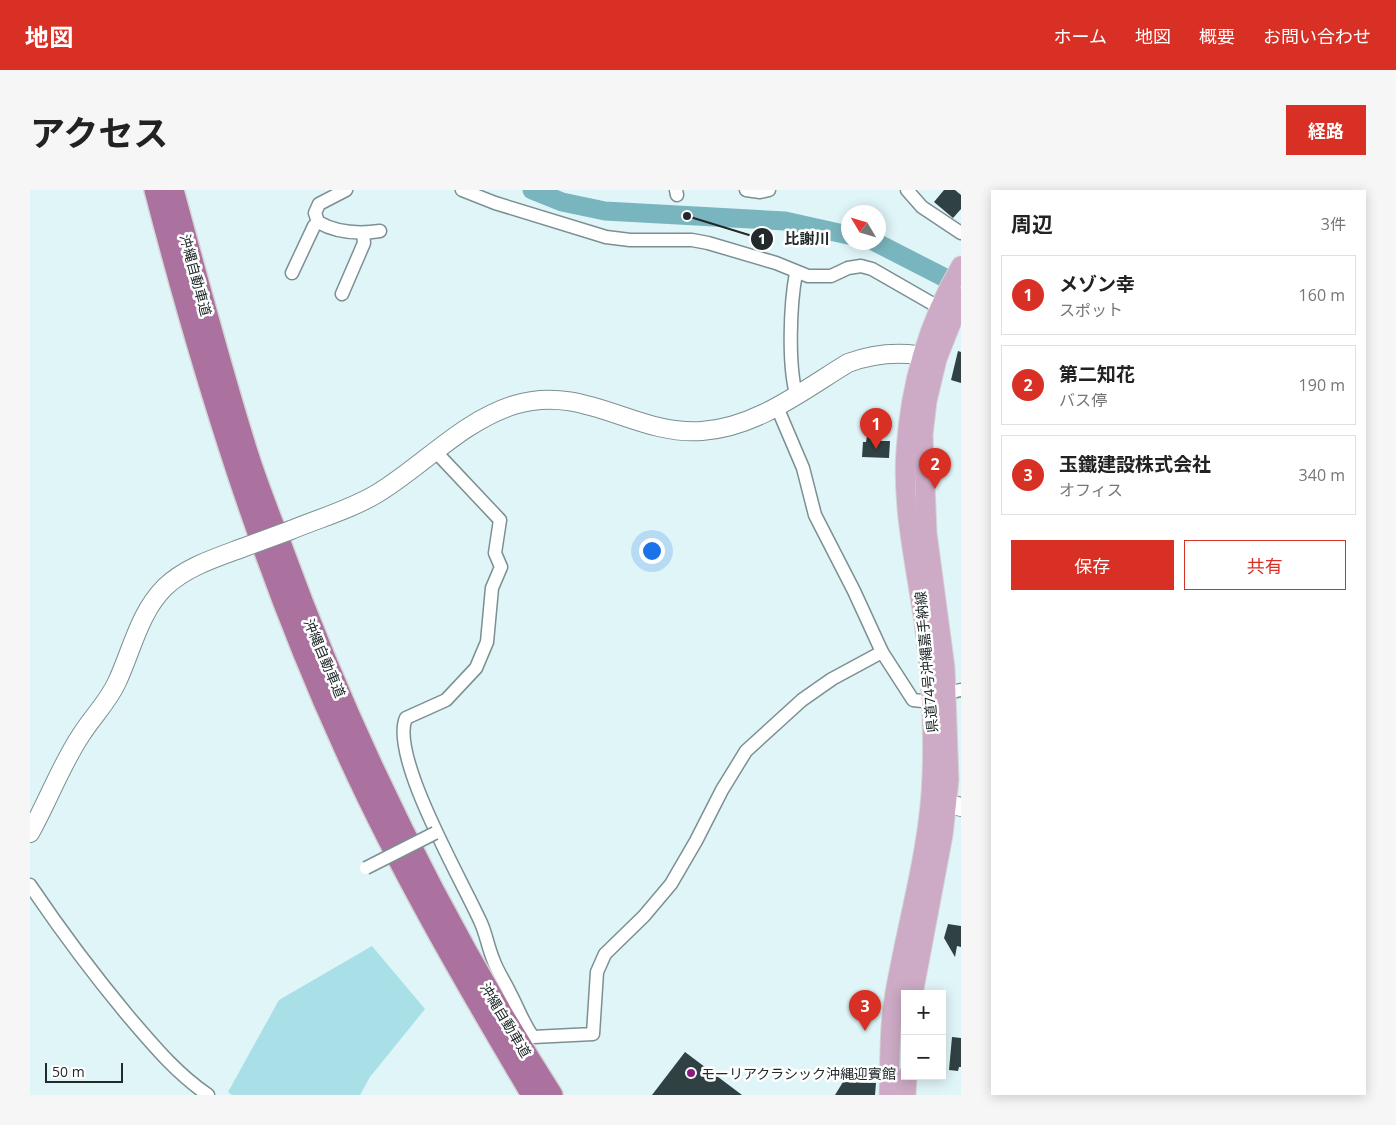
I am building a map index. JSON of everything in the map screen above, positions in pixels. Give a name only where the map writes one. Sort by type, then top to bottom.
[{"type":"highway","name":"沖縄自動車道","points":[[155,190],[179,246],[247,454],[303,607],[354,729],[447,919],[552,1095]]},
{"type":"highway","name":"沖縄自動車道","points":[[173,190],[179,246],[236,467],[287,611],[344,746],[434,925],[532,1095]]},
{"type":"main road","name":"県道74号沖縄嘉手納線","points":[[889,1095],[894,997],[946,804],[953,728],[946,695],[939,617],[926,533],[923,484],[925,418],[930,357],[953,306],[961,266]]},
{"type":"main road","name":"県道74号沖縄嘉手納線","points":[[914,990],[952,832],[933,739],[946,695]]},
{"type":"main road","points":[[906,1080],[906,1095]]},
{"type":"street","points":[[318,222],[315,213],[319,204],[346,190]]},
{"type":"street","points":[[462,190],[495,203],[606,237],[630,240],[692,240],[708,243],[776,263],[796,273],[818,277],[831,276],[848,268],[861,266],[872,269],[953,306]]},
{"type":"street","points":[[746,190],[760,192],[769,190]]},
{"type":"street","points":[[907,190],[922,207],[961,233]]},
{"type":"street","points":[[318,222],[343,231],[363,233],[380,231]]},
{"type":"street","points":[[292,273],[314,226],[318,222]]},
{"type":"street","points":[[342,294],[364,243],[363,233]]},
{"type":"street","points":[[796,273],[792,316],[793,382],[796,394]]},
{"type":"street","points":[[30,833],[81,735],[104,706],[117,682],[141,621],[150,605],[164,588],[179,576],[200,564],[291,530],[376,494],[460,431],[487,416],[514,405],[540,400],[562,399],[586,404],[650,424],[677,430],[701,431],[728,427],[755,419],[848,363],[862,358],[886,353],[930,357]]},
{"type":"street","points":[[777,407],[803,468],[815,515],[854,591],[882,652],[913,700],[946,695]]},
{"type":"street","points":[[435,451],[500,520],[495,553],[502,567],[492,588],[486,642],[476,668],[446,700],[406,718],[403,724],[407,755],[435,833],[481,923],[493,961],[512,995],[522,1022],[533,1036],[593,1034],[597,972],[605,954],[644,916],[671,884],[722,790],[746,751],[802,700],[832,679],[882,652]]},
{"type":"street","points":[[366,868],[435,833]]},
{"type":"street","points":[[30,885],[106,989],[160,1054],[178,1073],[208,1095]]},
{"type":"shaded area","points":[[372,946],[425,1009],[370,1077],[360,1095],[232,1095],[228,1092],[279,1000]]},
{"type":"building","points":[[944,190],[955,190],[961,195],[961,209],[953,218],[934,202]]},
{"type":"building","points":[[958,351],[961,352],[961,383],[951,380]]},
{"type":"building","points":[[867,436],[873,436],[875,441],[890,441],[889,458],[862,457],[863,442],[866,442]]},
{"type":"building","points":[[948,924],[961,926],[961,947],[957,946],[955,957],[944,938]]},
{"type":"building","points":[[952,1037],[961,1038],[961,1067],[959,1067],[958,1071],[949,1070]]},
{"type":"building","name":"モーリアクラシック沖縄迎賓館","points":[[685,1052],[742,1095],[652,1095]]},
{"type":"building","points":[[843,1082],[876,1083],[875,1095],[835,1095]]},
{"type":"waterway","points":[[532,190],[562,202],[605,211],[785,221],[841,233]]},
{"type":"waterway","points":[[886,248],[961,286]]},
{"type":"place","name":"比謝川","points":[[687,216]]},
{"type":"place","name":"メゾン幸","points":[[876,449]]},
{"type":"place","name":"第二知花","points":[[935,489]]},
{"type":"place","name":"玉鐵建設株式会社","points":[[865,1031]]},
{"type":"place","name":"モーリアクラシック沖縄迎賓館","points":[[691,1073]]}]
